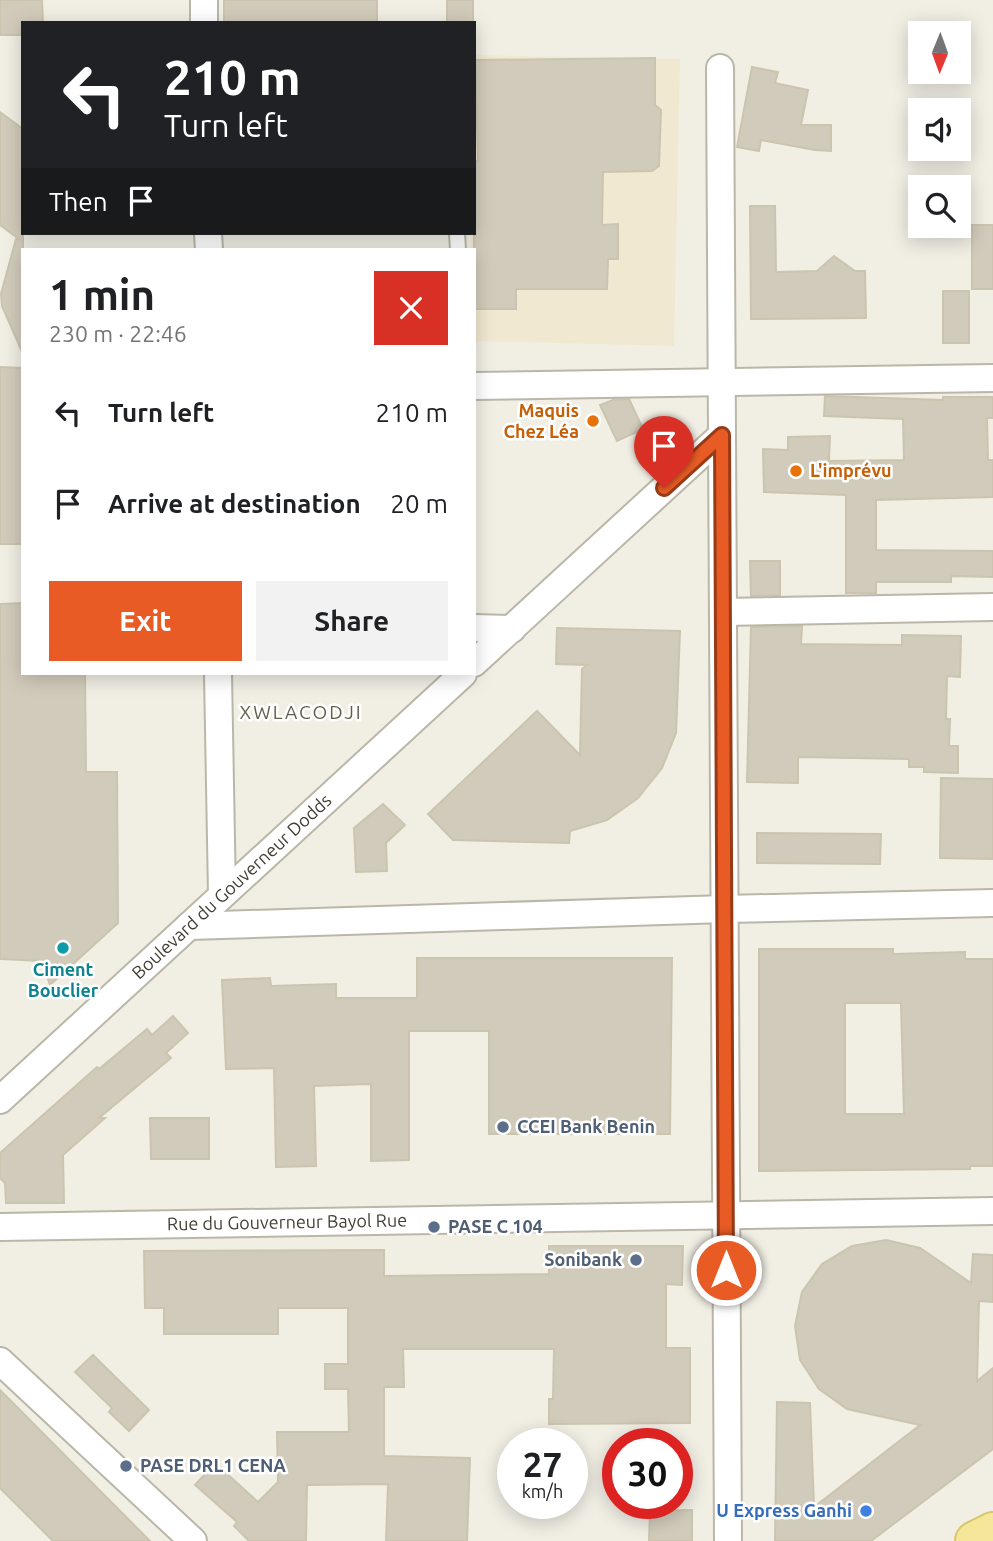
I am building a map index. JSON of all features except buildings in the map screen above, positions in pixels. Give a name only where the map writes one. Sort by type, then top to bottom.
[{"type":"main road","points":[[975,1541],[993,1532]]},
{"type":"street","points":[[204,0],[204,21]]},
{"type":"street","points":[[720,68],[728,1541]]},
{"type":"street","points":[[476,386],[993,379]]},
{"type":"street","points":[[476,661],[722,435]]},
{"type":"street","points":[[723,612],[993,607]]},
{"type":"street","points":[[476,628],[512,629]]},
{"type":"street","points":[[218,675],[222,895]]},
{"type":"street","name":"Boulevard du Gouverneur Dodds","points":[[0,1100],[462,675]]},
{"type":"street","points":[[189,926],[993,903]]},
{"type":"street","name":"Rue du Gouverneur Bayol Rue","points":[[0,1227],[993,1211]]},
{"type":"street","points":[[0,1361],[193,1541]]},
{"type":"shaded area","points":[[476,55],[680,59],[674,346],[476,341],[476,248],[470,248],[471,235],[476,235]]},
{"type":"place","name":"Maquis Chez Léa","points":[[593,421]]},
{"type":"place","name":"L'imprévu","points":[[796,471]]},
{"type":"place","name":"Ciment Bouclier","points":[[63,948]]},
{"type":"place","name":"CCEI Bank Benin","points":[[503,1127]]},
{"type":"place","name":"PASE C 104","points":[[434,1227]]},
{"type":"place","name":"Sonibank","points":[[636,1260]]},
{"type":"place","name":"PASE DRL1 CENA","points":[[126,1466]]},
{"type":"place","name":"U Express Ganhi","points":[[866,1511]]},
{"type":"district","name":"XWLACODJI","points":[[301,712]]},
{"type":"route","points":[[664,488],[722,435],[726,1270]]}]
